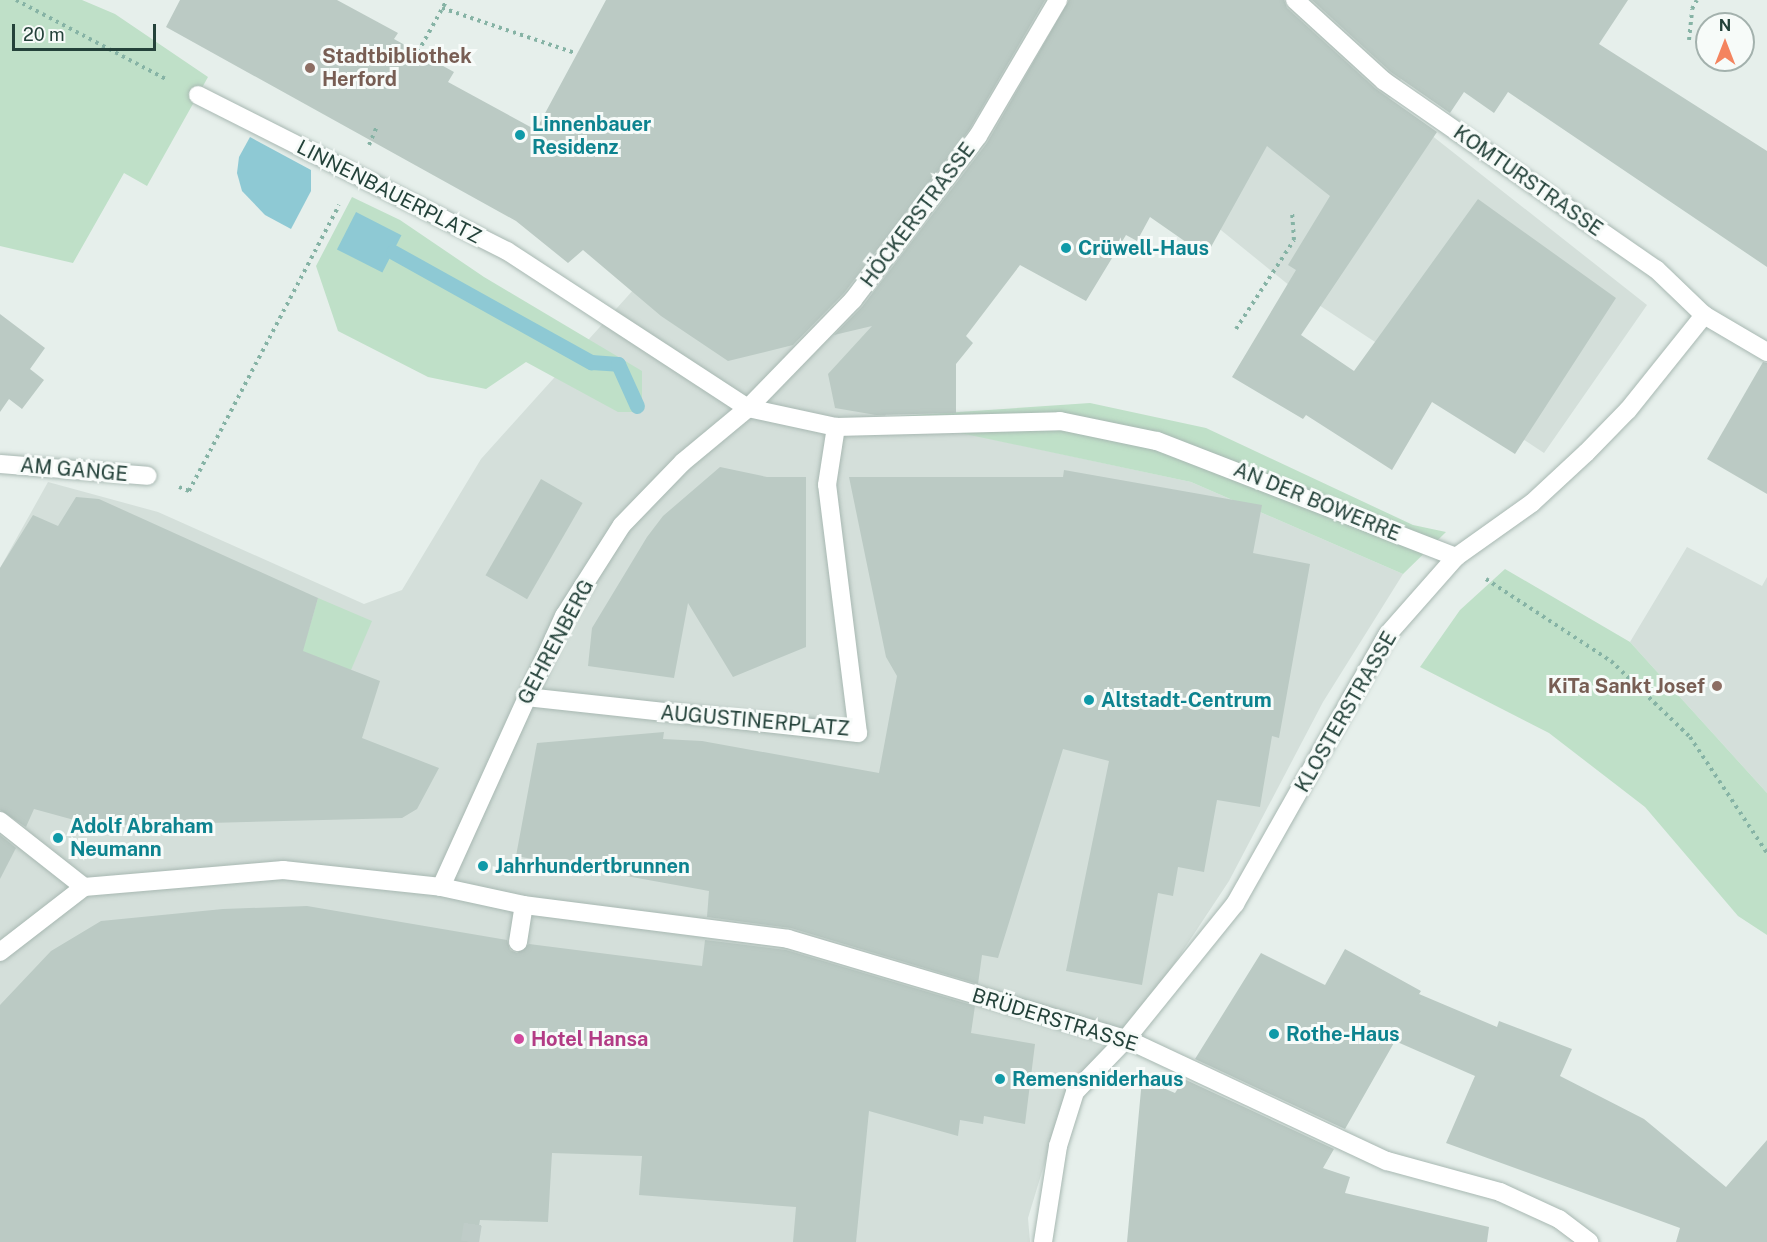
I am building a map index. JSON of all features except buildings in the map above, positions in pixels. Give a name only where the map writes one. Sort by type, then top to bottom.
[{"type":"street","name":"HÖCKERSTRASSE","points":[[748,408],[854,300],[930,202],[978,136],[1058,0]]},
{"type":"street","name":"KOMTURSTRASSE","points":[[1295,0],[1384,81],[1656,269],[1704,315],[1767,352]]},
{"type":"street","name":"LINNENBAUERPLATZ","points":[[198,95],[507,251],[748,408]]},
{"type":"street","name":"KLOSTERSTRASSE","points":[[1043,1242],[1058,1146],[1075,1092],[1126,1039],[1235,904],[1388,634],[1456,557],[1532,503],[1586,453],[1628,410],[1704,315]]},
{"type":"street","name":"AN DER BOWERRE","points":[[748,408],[836,427],[1060,422],[1157,441],[1456,557]]},
{"type":"street","name":"GEHRENBERG","points":[[441,887],[564,616],[622,525],[683,462],[748,408]]},
{"type":"street","name":"AUGUSTINERPLATZ","points":[[526,697],[858,733],[827,485],[836,427]]},
{"type":"street","name":"AM GANGE","points":[[0,464],[148,476]]},
{"type":"street","points":[[0,821],[84,887]]},
{"type":"street","points":[[0,952],[84,887],[283,870],[441,887],[524,905],[519,942]]},
{"type":"street","name":"BRÜDERSTRASSE","points":[[524,905],[788,939],[1126,1039],[1387,1161],[1500,1192],[1559,1219],[1589,1242]]},
{"type":"path","points":[[16,0],[45,19],[198,95]]},
{"type":"path","points":[[418,52],[447,0]]},
{"type":"path","points":[[1689,39],[1692,9],[1697,0]]},
{"type":"path","points":[[442,8],[575,53]]},
{"type":"path","points":[[148,476],[189,491],[355,174],[377,126]]},
{"type":"path","points":[[1236,329],[1294,240],[1292,213]]},
{"type":"path","points":[[1456,557],[1611,662],[1690,737],[1767,853]]},
{"type":"shaded area","points":[[934,0],[1448,0],[1388,101],[1647,305],[1544,453],[1290,286],[1085,120],[885,416],[1191,482],[1403,574],[1323,702],[1229,881],[1137,1020],[1068,1086],[1028,1218],[1030,1242],[0,1242],[0,568],[48,482],[158,512],[364,604],[402,590],[481,459],[653,268]]},
{"type":"shaded area","name":"KiTa Sankt Josef","points":[[1687,547],[1762,586],[1767,577],[1767,793],[1630,642]]},
{"type":"green space","points":[[0,0],[82,0],[115,14],[208,77],[147,186],[124,173],[73,263],[0,246]]},
{"type":"green space","points":[[352,197],[400,220],[484,277],[642,371],[642,412],[618,412],[526,362],[486,389],[428,377],[338,331],[316,266]]},
{"type":"green space","points":[[1090,403],[1206,428],[1413,525],[1446,532],[1403,574],[1191,482],[885,417]]},
{"type":"green space","points":[[1505,569],[1630,642],[1767,793],[1767,935],[1738,916],[1645,807],[1549,733],[1420,667],[1460,610]]},
{"type":"green space","points":[[318,598],[372,621],[351,670],[301,656]]},
{"type":"water","points":[[250,137],[311,170],[311,191],[291,229],[265,215],[242,191],[237,173],[239,157]]},
{"type":"water","points":[[356,212],[401,235],[382,273],[337,249]]},
{"type":"waterway","points":[[393,252],[591,362],[618,364],[637,406]]},
{"type":"tunnel","points":[[470,1242],[474,1218]]},
{"type":"place","name":"Stadtbibliothek Herford","points":[[310,68]]},
{"type":"place","name":"Linnenbauer Residenz","points":[[520,135]]},
{"type":"place","name":"Crüwell-Haus","points":[[1066,248]]},
{"type":"place","name":"KiTa Sankt Josef","points":[[1717,686]]},
{"type":"place","name":"Altstadt-Centrum","points":[[1089,700]]},
{"type":"place","name":"Adolf Abraham Neumann","points":[[58,838]]},
{"type":"place","name":"Jahrhundertbrunnen","points":[[483,866]]},
{"type":"place","name":"Rothe-Haus","points":[[1274,1034]]},
{"type":"place","name":"Hotel Hansa","points":[[519,1039]]},
{"type":"place","name":"Remensniderhaus","points":[[1000,1079]]}]
